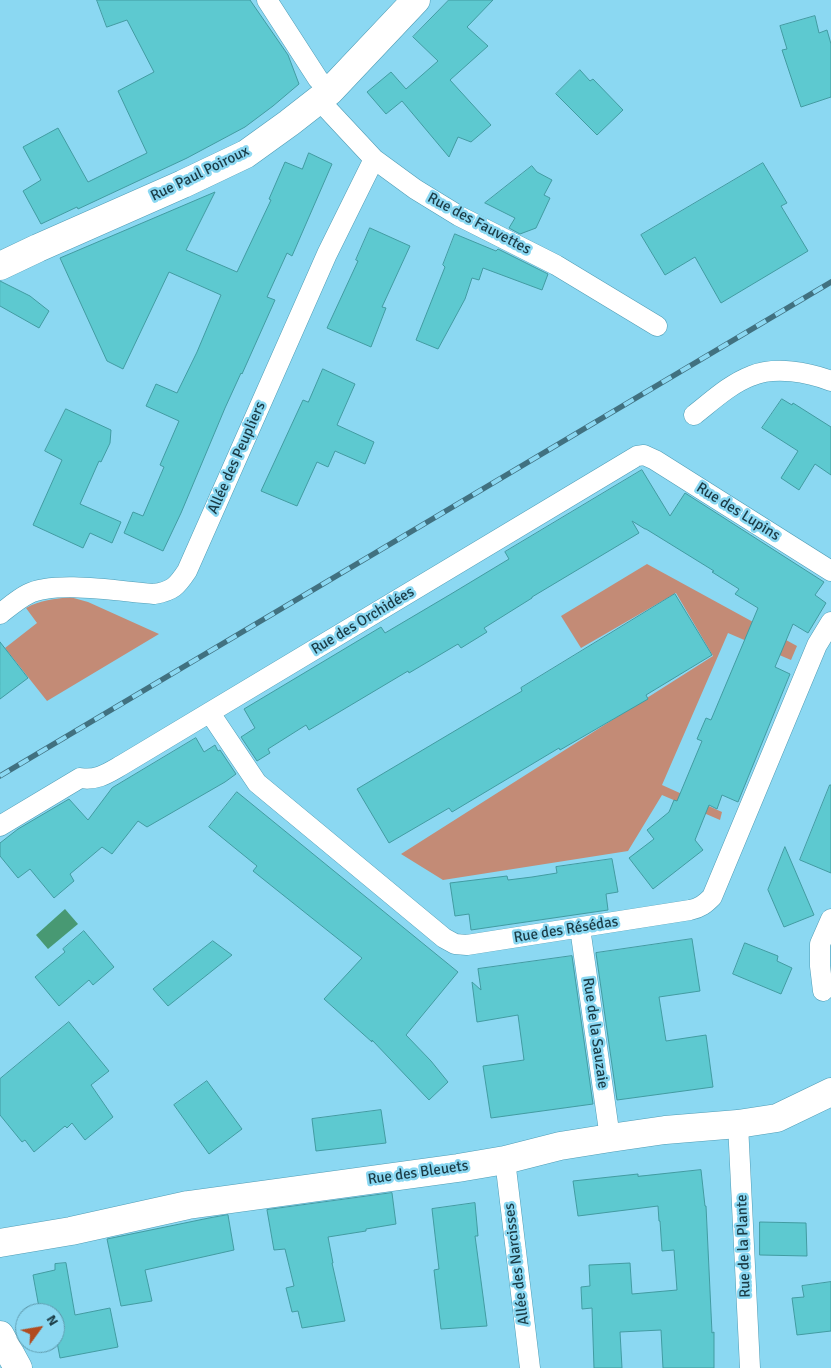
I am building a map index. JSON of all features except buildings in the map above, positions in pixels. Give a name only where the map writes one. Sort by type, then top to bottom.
[{"type":"street","name":"Rue des Fauvettes","points":[[267,0],[318,79],[324,95],[374,159],[415,190],[459,216],[556,265],[657,326]]},
{"type":"street","name":"Rue Paul Poiroux","points":[[0,266],[246,154],[324,95],[416,0]]},
{"type":"street","name":"Allée des Peupliers","points":[[0,614],[29,593],[40,590],[60,587],[154,594],[173,589],[180,582],[187,571],[327,254],[374,159]]},
{"type":"street","points":[[694,415],[733,385],[751,376],[769,371],[797,373],[831,381]]},
{"type":"street","name":"Rue des Lupins","points":[[644,455],[655,460],[831,571]]},
{"type":"street","name":"Rue des Orchidées","points":[[0,826],[80,778],[92,780],[102,776],[210,713],[632,458],[644,455]]},
{"type":"street","name":"Rue des Résédas","points":[[210,713],[257,783],[444,938],[455,944],[467,945],[698,908],[706,904],[712,897],[817,645],[831,622]]},
{"type":"street","points":[[823,991],[820,944],[831,919]]},
{"type":"street","name":"Rue de la Sauzaie","points":[[580,928],[610,1138]]},
{"type":"street","name":"Rue des Bleuets","points":[[0,1243],[188,1205],[425,1173],[505,1160],[560,1146],[610,1138],[777,1118],[831,1092]]},
{"type":"street","name":"Rue de la Plante","points":[[738,1124],[750,1368]]},
{"type":"street","name":"Allée des Narcisses","points":[[505,1160],[530,1368]]},
{"type":"street","points":[[0,1335],[18,1368]]},
{"type":"shaded area","points":[[647,564],[797,646],[791,660],[728,633],[662,785],[722,812],[720,820],[662,795],[628,851],[443,880],[401,854],[713,656],[676,593],[581,648],[561,616]]},
{"type":"shaded area","points":[[70,597],[88,602],[159,634],[47,701],[5,648],[37,623],[26,608],[53,599]]},
{"type":"shaded area","points":[[65,909],[78,924],[48,949],[36,935]]},
{"type":"railway","points":[[0,776],[831,282]]}]
